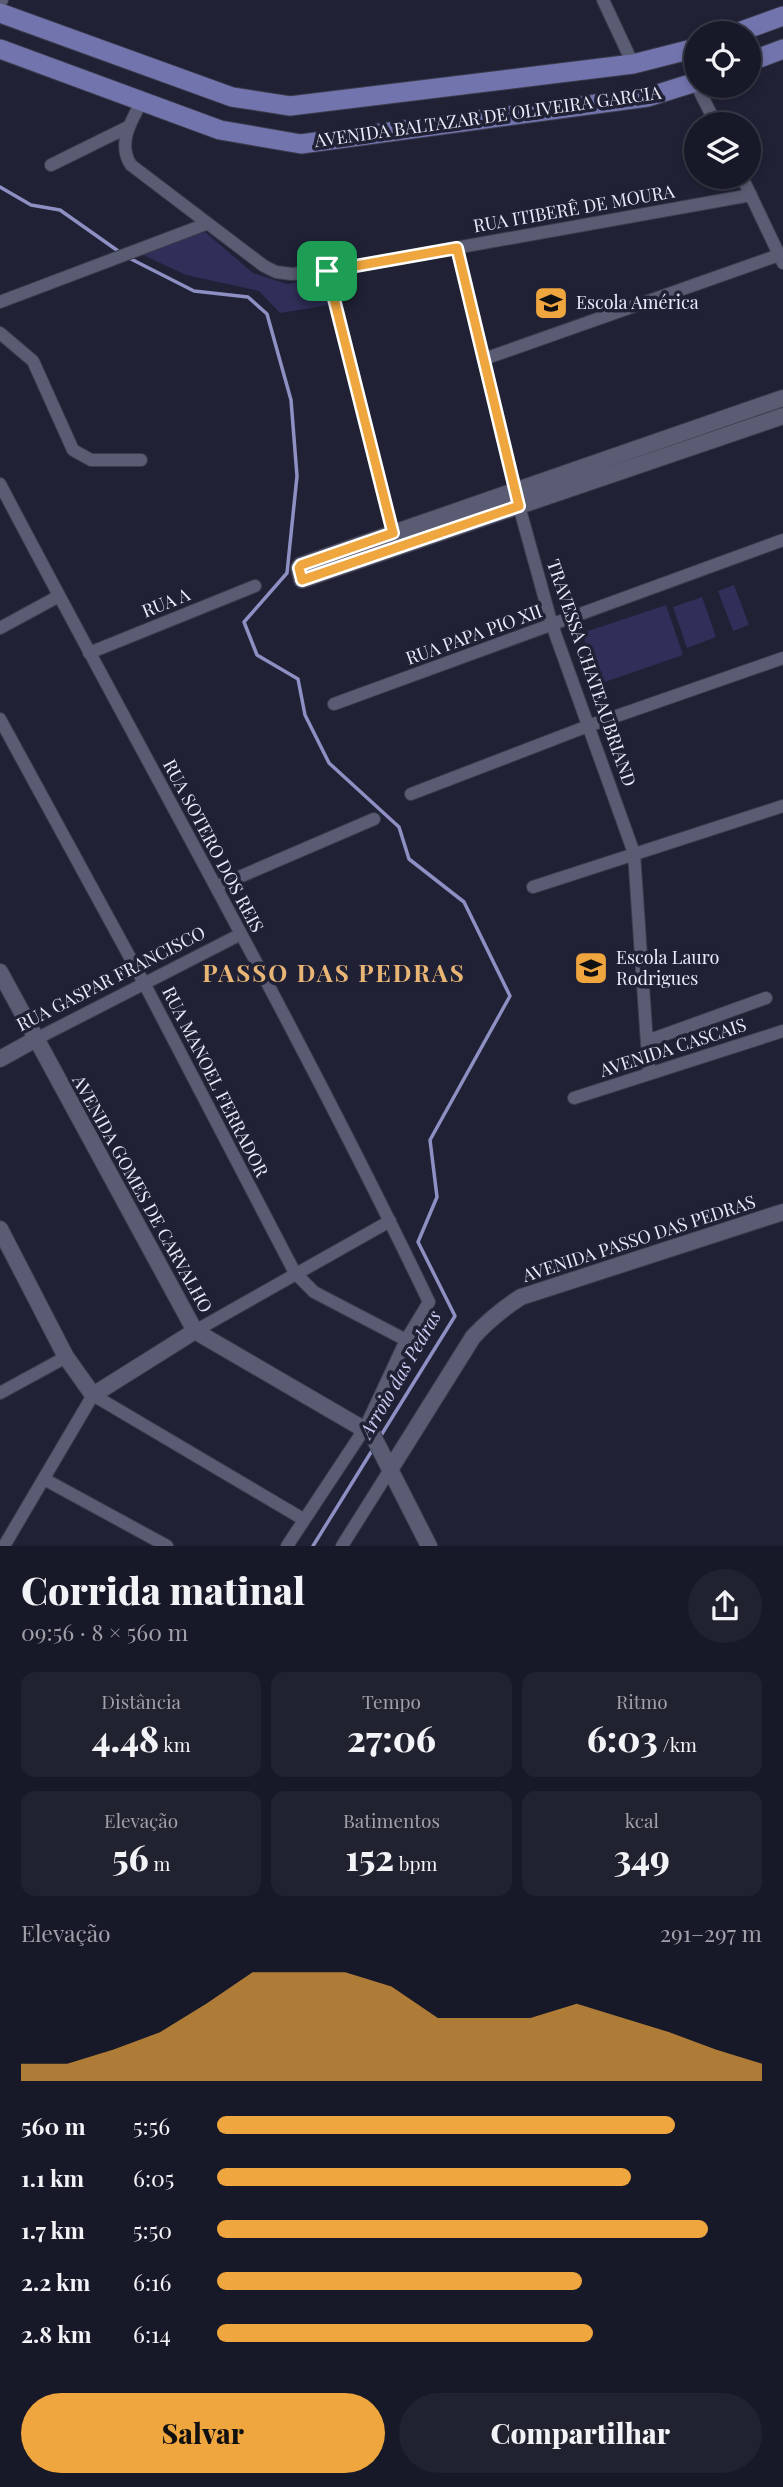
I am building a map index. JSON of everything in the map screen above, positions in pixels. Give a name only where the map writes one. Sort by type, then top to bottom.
[{"type":"main road","name":"AVENIDA BALTAZAR DE OLIVEIRA GARCIA","points":[[0,13],[232,97],[290,106],[633,64],[684,51]]},
{"type":"main road","points":[[761,24],[783,16]]},
{"type":"main road","name":"AVENIDA BALTAZAR DE OLIVEIRA GARCIA","points":[[0,49],[220,130],[301,144],[648,97],[684,87]]},
{"type":"main road","points":[[761,57],[783,49]]},
{"type":"street","points":[[603,0],[633,64]]},
{"type":"street","points":[[51,165],[128,127],[142,102]]},
{"type":"street","name":"RUA ITIBERÊ DE MOURA","points":[[128,127],[125,150],[131,165],[248,256],[276,272],[292,274],[327,271],[751,195]]},
{"type":"street","points":[[484,359],[781,259],[748,189]]},
{"type":"street","points":[[0,302],[206,224]]},
{"type":"street","name":"TRAVESSA CHATEAUBRIAND","points":[[457,248],[518,499],[552,625],[634,853],[649,1073]]},
{"type":"street","points":[[327,271],[393,533]]},
{"type":"street","points":[[0,333],[33,361],[73,450],[91,460],[141,460]]},
{"type":"street","points":[[783,398],[518,499],[302,580],[300,578],[301,565],[393,533],[518,499],[783,416]]},
{"type":"street","name":"RUA SOTERO DOS REIS","points":[[0,484],[241,934],[390,1221],[429,1302],[406,1340]]},
{"type":"street","name":"RUA PAPA PIO XII","points":[[334,704],[783,540]]},
{"type":"street","name":"RUA A","points":[[89,653],[255,586]]},
{"type":"street","points":[[0,628],[59,596]]},
{"type":"street","points":[[411,794],[588,726],[783,659]]},
{"type":"street","name":"RUA MANOEL FERRADOR","points":[[0,719],[145,985],[295,1273],[314,1292],[406,1340]]},
{"type":"street","points":[[533,887],[783,806]]},
{"type":"street","points":[[216,887],[374,820]]},
{"type":"street","name":"RUA GASPAR FRANCISCO","points":[[0,1059],[241,934]]},
{"type":"street","name":"AVENIDA GOMES DE CARVALHO","points":[[0,972],[195,1331],[369,1431],[381,1449],[429,1545]]},
{"type":"street","points":[[647,1041],[766,998]]},
{"type":"street","name":"AVENIDA CASCAIS","points":[[574,1098],[783,1031]]},
{"type":"street","name":"AVENIDA PASSO DAS PEDRAS","points":[[342,1545],[473,1337],[489,1319],[521,1297],[783,1212]]},
{"type":"street","points":[[4,1545],[93,1395],[195,1331],[390,1221]]},
{"type":"street","points":[[0,1229],[6,1253],[66,1357],[93,1395],[303,1519]]},
{"type":"street","points":[[287,1545],[303,1519],[369,1431],[406,1340]]},
{"type":"street","points":[[0,1393],[66,1357]]},
{"type":"street","points":[[44,1479],[167,1545]]},
{"type":"shaded area","points":[[205,232],[253,273],[287,284],[323,278],[329,305],[280,313],[259,291],[186,275],[141,254]]},
{"type":"shaded area","points":[[734,585],[749,625],[733,631],[718,591]]},
{"type":"shaded area","points":[[702,597],[716,637],[687,648],[673,607]]},
{"type":"shaded area","points":[[666,605],[683,655],[599,684],[582,633]]},
{"type":"waterway","name":"Arroio das Pedras","points":[[0,187],[31,205],[60,210],[121,253]]},
{"type":"waterway","name":"Arroio das Pedras","points":[[127,257],[194,291],[248,297],[267,314],[291,400],[297,476],[287,573],[244,622],[257,655],[298,679],[305,715],[329,763],[399,827],[409,859],[464,902],[510,996],[430,1140],[437,1197],[418,1242],[455,1316],[380,1437]]},
{"type":"waterway","points":[[622,462],[665,448]]},
{"type":"waterway","name":"Arroio das Pedras","points":[[313,1546],[373,1449]]},
{"type":"place","name":"Escola América","points":[[551,303]]},
{"type":"place","name":"Escola Lauro Rodrigues","points":[[591,968]]},
{"type":"district","name":"PASSO DAS PEDRAS","points":[[334,974]]},
{"type":"route","points":[[457,248],[519,506],[302,580],[299,566],[393,533],[327,271],[457,248]]}]
